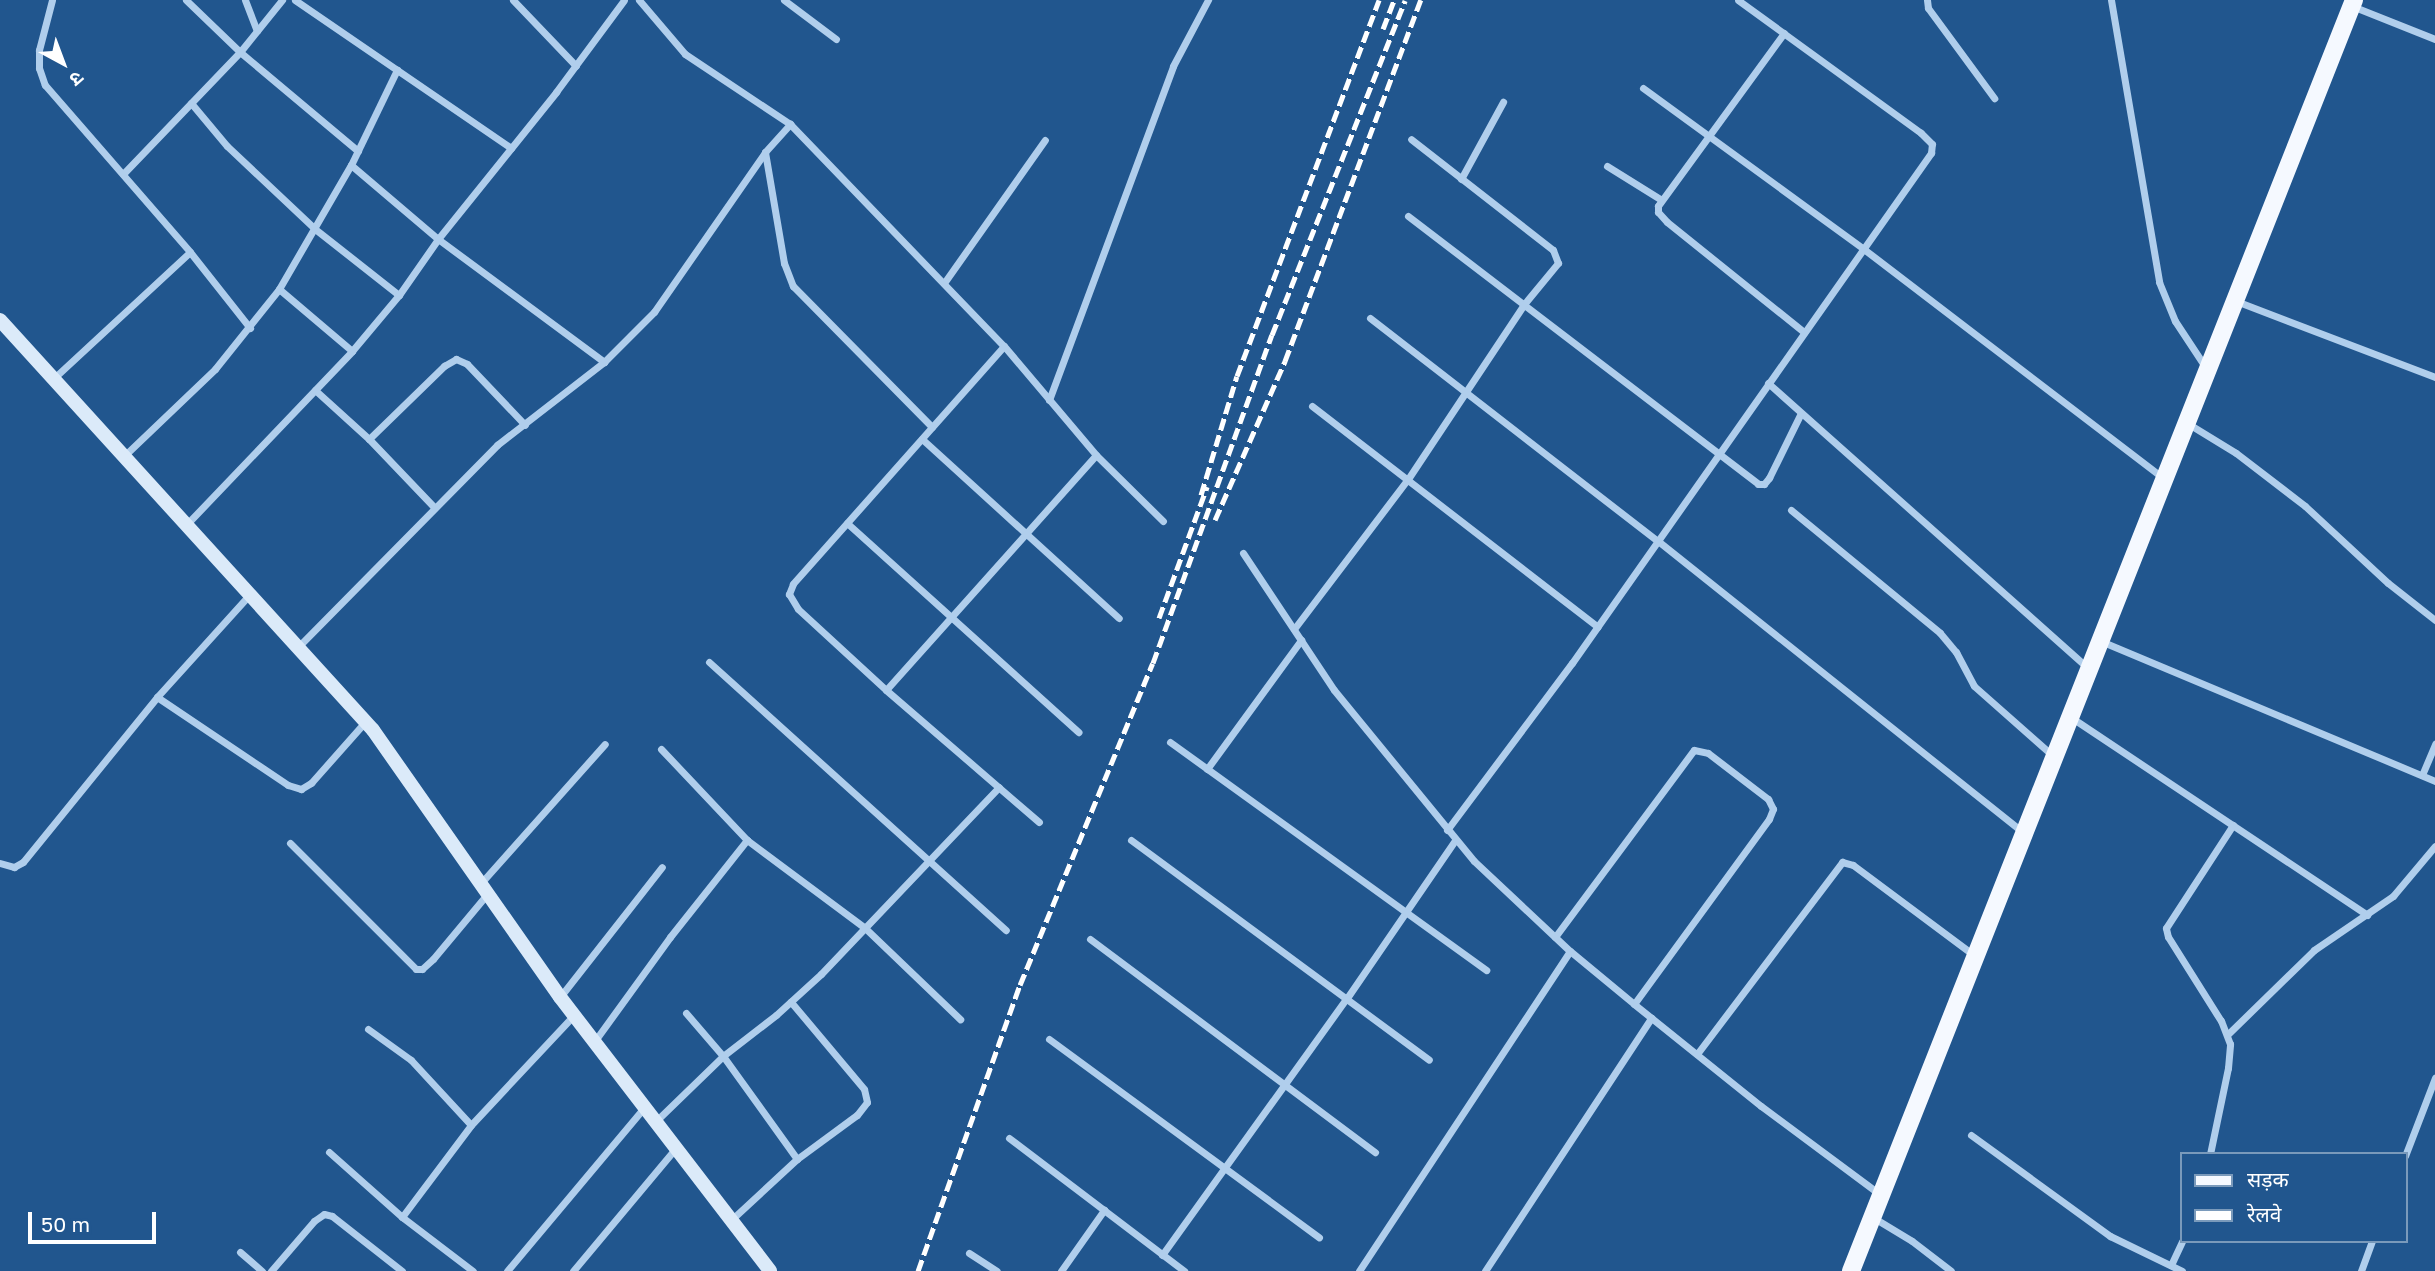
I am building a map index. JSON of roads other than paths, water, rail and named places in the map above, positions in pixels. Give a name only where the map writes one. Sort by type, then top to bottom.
[{"type":"main road","points":[[1851,1271],[2068,716],[2208,372],[2353,3]]},
{"type":"street","points":[[52,0],[39,50],[39,68],[45,85],[190,252],[250,328]]},
{"type":"street","points":[[186,0],[240,52],[358,151]]},
{"type":"street","points":[[245,0],[257,31]]},
{"type":"street","points":[[123,174],[240,52],[282,0]]},
{"type":"street","points":[[295,0],[511,148]]},
{"type":"street","points":[[513,0],[576,66]]},
{"type":"street","points":[[186,525],[352,351],[399,295],[438,239],[576,66],[624,0]]},
{"type":"street","points":[[639,0],[685,54],[790,124],[1004,346],[1096,454],[1163,521]]},
{"type":"street","points":[[784,0],[836,39]]},
{"type":"street","points":[[796,9],[802,0]]},
{"type":"street","points":[[1049,400],[1173,66],[1208,0]]},
{"type":"street","points":[[1447,830],[1598,627],[1927,160],[1932,144],[1738,0]]},
{"type":"street","points":[[1927,0],[1928,8],[1994,98]]},
{"type":"street","points":[[2111,0],[2159,282],[2175,321],[2208,372]]},
{"type":"street","points":[[2353,3],[2435,39]]},
{"type":"street","points":[[1784,33],[1660,199],[1658,212],[1804,332]]},
{"type":"street","points":[[124,456],[215,369],[279,289],[351,165],[397,70]]},
{"type":"street","points":[[1643,88],[1866,250],[2164,480]]},
{"type":"street","points":[[1461,179],[1503,102]]},
{"type":"street","points":[[191,103],[227,146],[316,229],[399,295]]},
{"type":"street","points":[[298,647],[497,444],[604,362],[654,313],[765,152],[790,124]]},
{"type":"street","points":[[1294,629],[1408,480],[1464,391],[1525,303],[1556,267],[1557,254],[1410,139]]},
{"type":"street","points":[[944,283],[1045,140]]},
{"type":"street","points":[[765,152],[784,263],[793,286],[932,426]]},
{"type":"street","points":[[351,165],[438,239],[604,362]]},
{"type":"street","points":[[1607,166],[1660,199]]},
{"type":"street","points":[[1408,216],[1754,481],[1764,484],[1801,413]]},
{"type":"street","points":[[54,379],[190,252]]},
{"type":"street","points":[[279,289],[352,351]]},
{"type":"street","points":[[2235,300],[2435,377]]},
{"type":"street","points":[[1370,318],[1658,541],[2024,832]]},
{"type":"street","points":[[0,320],[365,721],[414,785],[560,997],[729,1221],[770,1271]]},
{"type":"street","points":[[1004,346],[793,584],[789,594],[798,609],[886,690],[1039,822]]},
{"type":"street","points":[[369,439],[444,366],[456,359],[467,364],[525,425]]},
{"type":"street","points":[[1768,383],[2088,669]]},
{"type":"street","points":[[315,390],[369,439],[434,507]]},
{"type":"street","points":[[1312,405],[1598,627]]},
{"type":"street","points":[[2187,424],[2236,453],[2305,506],[2388,583],[2435,620]]},
{"type":"street","points":[[922,439],[1119,618]]},
{"type":"street","points":[[886,690],[1096,454]]},
{"type":"street","points":[[1791,510],[1940,633],[1956,652],[1974,686],[2053,755]]},
{"type":"street","points":[[847,523],[952,615],[1078,732]]},
{"type":"street","points":[[1243,553],[1334,690],[1474,861],[1570,951],[1651,1018],[1882,1196]]},
{"type":"street","points":[[0,863],[14,867],[23,862],[157,697],[250,594]]},
{"type":"street","points":[[1207,769],[1301,640]]},
{"type":"street","points":[[2099,640],[2435,781]]},
{"type":"street","points":[[709,662],[1006,930]]},
{"type":"street","points":[[157,697],[288,785],[301,789],[311,783],[365,721]]},
{"type":"street","points":[[2068,716],[2367,915]]},
{"type":"street","points":[[1170,742],[1486,970]]},
{"type":"street","points":[[290,843],[416,969],[422,969],[485,888],[605,744]]},
{"type":"street","points":[[2422,775],[2435,744]]},
{"type":"street","points":[[661,749],[747,840],[864,928],[960,1019]]},
{"type":"street","points":[[1555,937],[1694,750],[1708,753],[1768,799],[1773,809],[1769,819],[1634,1004]]},
{"type":"street","points":[[656,1121],[723,1056],[791,1002],[999,787]]},
{"type":"street","points":[[2210,1152],[2230,1054],[2228,1034],[2168,937],[2166,928],[2233,825]]},
{"type":"street","points":[[594,1042],[670,937],[747,840]]},
{"type":"street","points":[[1132,840],[1429,1060]]},
{"type":"street","points":[[1162,1255],[1347,998],[1455,840]]},
{"type":"street","points":[[2228,1034],[2314,950],[2393,896],[2435,846]]},
{"type":"street","points":[[1697,1054],[1842,862],[1853,866],[1975,956]]},
{"type":"street","points":[[560,997],[662,867]]},
{"type":"street","points":[[1090,939],[1375,1152]]},
{"type":"street","points":[[1359,1271],[1570,951]]},
{"type":"street","points":[[729,1221],[797,1159],[857,1115],[867,1102],[867,1096],[791,1002]]},
{"type":"street","points":[[686,1013],[723,1056],[797,1159]]},
{"type":"street","points":[[402,1217],[471,1125],[575,1015]]},
{"type":"street","points":[[1485,1271],[1651,1018]]},
{"type":"street","points":[[368,1029],[411,1060],[471,1125]]},
{"type":"street","points":[[1049,1039],[1224,1170],[1319,1237]]},
{"type":"street","points":[[2407,1152],[2435,1078]]},
{"type":"street","points":[[507,1271],[645,1107]]},
{"type":"street","points":[[1971,1135],[2110,1236],[2182,1271]]},
{"type":"street","points":[[1009,1138],[1184,1271]]},
{"type":"street","points":[[573,1271],[676,1148]]},
{"type":"street","points":[[329,1152],[402,1217],[473,1271]]},
{"type":"street","points":[[1061,1271],[1104,1210]]},
{"type":"street","points":[[271,1271],[314,1221],[324,1214],[332,1216],[402,1271]]},
{"type":"street","points":[[1872,1217],[1912,1241],[1951,1271]]},
{"type":"street","points":[[2171,1265],[2181,1243]]},
{"type":"street","points":[[2361,1271],[2371,1243]]},
{"type":"street","points":[[240,1252],[262,1271]]},
{"type":"street","points":[[969,1253],[997,1271]]},
{"type":"railway","points":[[1201,495],[1237,376],[1379,0]]},
{"type":"railway","points":[[1383,29],[1394,0]]},
{"type":"railway","points":[[918,1271],[1020,985],[1153,663],[1272,335],[1405,0]]},
{"type":"railway","points":[[1215,520],[1285,361],[1421,0]]},
{"type":"railway","points":[[1159,618],[1207,487]]}]
